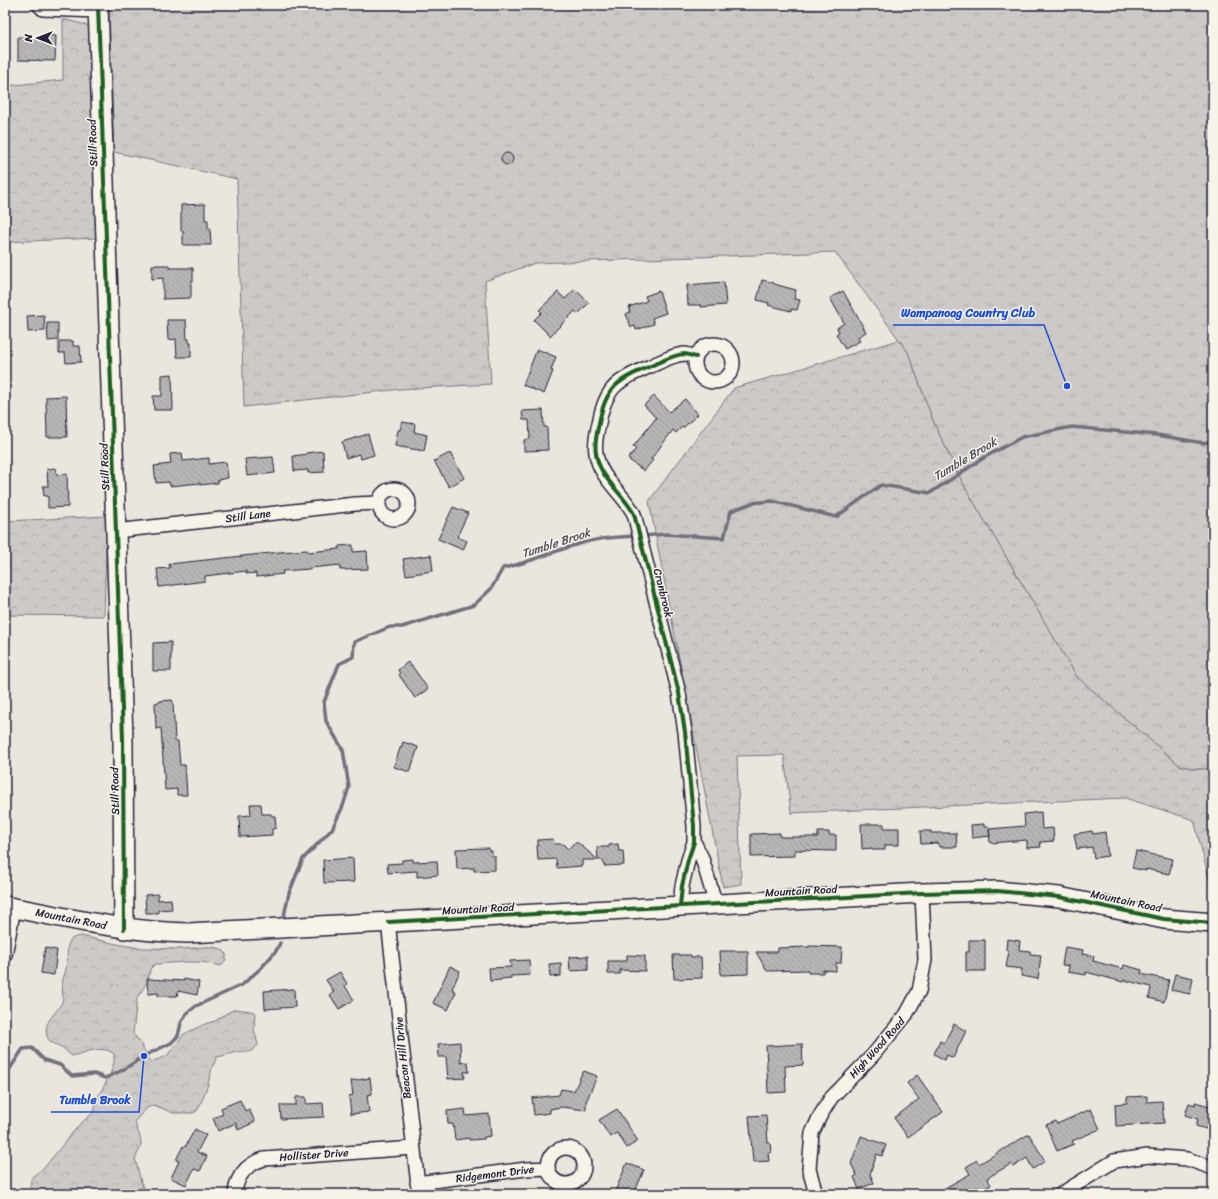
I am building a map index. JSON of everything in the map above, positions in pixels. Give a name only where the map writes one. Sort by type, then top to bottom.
[{"type":"main road","name":"Still Road","points":[[98,8],[123,738],[124,929]]},
{"type":"main road","name":"Mountain Road","points":[[10,907],[124,929],[149,932],[188,933],[922,893],[997,891],[1059,897],[1164,919],[1213,923]]},
{"type":"street","points":[[39,5],[43,9],[98,8]]},
{"type":"street","name":"Cranbrook","points":[[680,906],[682,886],[694,842],[694,826],[686,740],[679,694],[634,514],[630,505],[608,480],[598,463],[595,443],[601,410],[608,392],[626,377],[669,358],[685,354],[696,357]]},
{"type":"street","name":"Still Lane","points":[[116,531],[355,504],[379,503]]},
{"type":"street","name":"Cranbrook","points":[[694,842],[704,864],[716,904]]},
{"type":"street","name":"High Wood Road","points":[[816,1194],[809,1169],[812,1133],[820,1116],[831,1098],[874,1055],[906,1015],[919,990],[924,960],[922,893]]},
{"type":"street","points":[[5,955],[10,907]]},
{"type":"street","name":"Beacon Hill Drive","points":[[388,922],[418,1189]]},
{"type":"street","name":"Hollister Drive","points":[[235,1194],[237,1182],[242,1173],[248,1166],[259,1160],[413,1148]]},
{"type":"street","points":[[1061,1194],[1114,1161],[1148,1156],[1187,1159],[1213,1168]]},
{"type":"street","name":"Ridgemont Drive","points":[[418,1189],[526,1169],[548,1168]]},
{"type":"green space","points":[[109,5],[1213,5],[1213,765],[1209,769],[1194,769],[1179,765],[1077,677],[963,484],[933,421],[908,352],[835,252],[535,263],[485,281],[491,384],[401,389],[244,407],[237,179],[114,152]]},
{"type":"green space","points":[[63,19],[90,26],[97,238],[5,242],[5,86],[63,80]]},
{"type":"green space","points":[[899,340],[908,352],[933,421],[963,484],[1077,677],[1179,765],[1194,769],[1209,769],[1213,765],[1213,894],[1194,820],[1125,798],[791,813],[784,755],[737,756],[741,884],[723,887],[649,501],[734,388]]},
{"type":"green space","points":[[5,481],[7,521],[107,516],[104,616],[5,615]]},
{"type":"green space","points":[[81,936],[121,945],[144,948],[181,949],[212,947],[224,951],[226,959],[221,966],[197,962],[180,962],[155,964],[150,969],[148,981],[137,998],[133,1034],[141,1043],[148,1059],[151,1062],[167,1056],[184,1034],[215,1021],[235,1009],[255,1013],[254,1029],[258,1045],[250,1052],[237,1052],[217,1057],[197,1111],[193,1113],[173,1113],[154,1105],[147,1108],[135,1121],[141,1143],[135,1159],[144,1189],[168,1194],[29,1194],[33,1176],[44,1168],[78,1126],[94,1112],[97,1099],[110,1075],[114,1063],[114,1054],[110,1051],[99,1049],[72,1056],[63,1048],[51,1042],[47,1036],[46,1030],[49,1020],[62,1003],[62,982],[66,967],[69,943],[75,937]]},
{"type":"building","points":[[44,35],[56,36],[55,61],[18,60],[18,37],[43,38]]},
{"type":"building","points":[[505,153],[509,153],[513,159],[509,165],[505,165],[501,161],[501,157]]},
{"type":"building","points":[[205,204],[205,220],[208,220],[208,228],[210,228],[211,245],[183,245],[183,231],[181,231],[181,205]]},
{"type":"building","points":[[152,265],[169,265],[169,268],[193,268],[191,298],[163,299],[163,278],[152,279]]},
{"type":"building","points":[[762,280],[796,290],[794,299],[800,300],[797,310],[791,309],[791,311],[768,305],[769,303],[757,300]]},
{"type":"building","points":[[724,282],[726,305],[701,307],[701,305],[688,305],[687,285]]},
{"type":"building","points":[[575,289],[589,303],[578,314],[575,311],[550,336],[534,320],[542,312],[539,310],[558,292],[565,299]]},
{"type":"building","points":[[659,291],[666,313],[652,318],[654,324],[636,330],[635,326],[631,327],[626,314],[630,312],[629,307],[647,301],[645,296]]},
{"type":"building","points":[[843,291],[866,332],[858,337],[860,341],[845,349],[836,334],[839,332],[837,328],[844,323],[830,298]]},
{"type":"building","points":[[44,315],[45,331],[28,332],[27,316]]},
{"type":"building","points":[[167,320],[186,320],[187,339],[189,339],[189,343],[191,343],[191,357],[177,357],[176,339],[168,340]]},
{"type":"building","points":[[47,323],[58,323],[58,340],[48,341]]},
{"type":"building","points":[[59,341],[73,341],[73,346],[80,346],[81,362],[66,363],[65,353],[59,353]]},
{"type":"building","points":[[537,349],[556,357],[551,370],[553,371],[544,394],[523,385]]},
{"type":"building","points":[[172,374],[173,410],[154,410],[153,396],[162,396],[162,375]]},
{"type":"building","points":[[66,396],[67,437],[47,437],[46,397]]},
{"type":"building","points":[[654,396],[669,412],[685,399],[698,414],[676,433],[673,430],[651,459],[653,460],[644,471],[628,459],[636,449],[633,447],[656,418],[644,405]]},
{"type":"building","points":[[543,410],[544,427],[547,427],[548,450],[524,451],[524,440],[530,439],[529,420],[523,420],[522,411]]},
{"type":"building","points":[[402,422],[415,424],[414,432],[427,435],[424,451],[395,446],[398,430],[400,430]]},
{"type":"building","points":[[368,434],[374,455],[361,459],[359,454],[346,458],[342,442]]},
{"type":"building","points":[[323,451],[324,472],[308,473],[308,470],[294,471],[293,456]]},
{"type":"building","points":[[182,453],[183,461],[209,458],[209,464],[226,462],[228,478],[218,480],[218,483],[200,485],[200,483],[170,486],[169,482],[156,483],[154,466],[171,464],[170,454]]},
{"type":"building","points":[[450,453],[464,478],[449,487],[434,461]]},
{"type":"building","points":[[273,457],[275,473],[247,476],[245,459]]},
{"type":"building","points":[[56,468],[57,475],[67,474],[68,507],[48,508],[48,496],[44,496],[43,486],[48,486],[47,469]]},
{"type":"building","points":[[453,507],[468,513],[457,537],[467,541],[463,550],[438,539]]},
{"type":"building","points":[[353,545],[353,552],[367,551],[368,569],[340,570],[340,565],[282,571],[283,574],[256,577],[256,573],[246,574],[246,571],[205,576],[205,581],[159,587],[157,569],[170,568],[169,564],[280,552],[307,550],[309,552],[339,549],[339,546]]},
{"type":"building","points":[[431,555],[433,571],[406,575],[403,559]]},
{"type":"building","points":[[171,642],[171,671],[153,671],[153,643]]},
{"type":"building","points":[[408,662],[428,689],[415,698],[399,675],[398,670]]},
{"type":"building","points":[[172,700],[175,741],[178,741],[180,765],[185,765],[187,795],[177,795],[177,789],[165,790],[161,728],[156,729],[155,703]]},
{"type":"building","points":[[403,742],[418,747],[410,772],[394,767]]},
{"type":"building","points":[[250,804],[261,804],[262,814],[271,814],[272,816],[275,816],[276,828],[272,829],[272,835],[240,837],[239,816],[251,815]]},
{"type":"building","points":[[1041,812],[1042,829],[1053,828],[1054,841],[1040,842],[1041,847],[1027,848],[1027,840],[990,843],[989,829],[1025,826],[1024,814]]},
{"type":"building","points":[[861,824],[884,824],[884,828],[899,828],[899,845],[885,845],[885,850],[872,850],[872,848],[862,849]]},
{"type":"building","points":[[984,824],[984,827],[989,827],[990,836],[972,838],[971,825]]},
{"type":"building","points":[[920,831],[931,831],[931,833],[956,833],[957,847],[939,847],[939,843],[921,844]]},
{"type":"building","points":[[1092,831],[1093,834],[1105,832],[1108,856],[1094,858],[1092,847],[1077,849],[1074,834]]},
{"type":"building","points":[[818,832],[829,832],[829,835],[836,835],[836,851],[795,850],[795,856],[751,857],[751,834],[780,833],[780,837],[818,837]]},
{"type":"building","points":[[553,839],[554,844],[563,844],[568,849],[574,843],[578,843],[598,860],[582,860],[582,866],[557,868],[556,859],[538,860],[538,840]]},
{"type":"building","points":[[618,844],[619,851],[623,851],[624,865],[604,866],[603,860],[598,860],[597,847],[609,847],[609,845]]},
{"type":"building","points":[[489,848],[489,851],[492,851],[492,856],[495,856],[495,870],[474,871],[474,868],[457,869],[456,849]]},
{"type":"building","points":[[1136,851],[1173,859],[1169,874],[1146,869],[1146,871],[1132,868]]},
{"type":"building","points":[[353,858],[354,882],[324,883],[323,860]]},
{"type":"building","points":[[413,859],[413,862],[437,861],[438,875],[417,877],[417,871],[388,873],[387,864],[402,863],[402,860]]},
{"type":"building","points":[[158,894],[158,900],[171,899],[172,909],[158,910],[158,913],[146,913],[145,895]]},
{"type":"building","points":[[1007,939],[1020,941],[1019,950],[1030,951],[1030,954],[1041,955],[1038,979],[1021,976],[1022,969],[1006,967],[1009,951],[1006,950]]},
{"type":"building","points":[[969,940],[985,940],[985,971],[966,971],[966,952],[969,952]]},
{"type":"building","points":[[809,946],[842,947],[841,963],[836,963],[836,971],[823,970],[823,973],[808,973],[808,970],[767,971],[756,952],[778,952],[778,948]]},
{"type":"building","points":[[1065,947],[1083,950],[1082,954],[1094,956],[1093,961],[1123,969],[1124,965],[1142,970],[1141,974],[1169,980],[1164,1002],[1149,998],[1151,987],[1124,980],[1123,982],[1086,972],[1086,975],[1068,972],[1069,966],[1062,965]]},
{"type":"building","points":[[45,948],[57,950],[54,975],[41,973]]},
{"type":"building","points":[[720,951],[748,951],[748,974],[721,975]]},
{"type":"building","points":[[627,955],[645,956],[645,971],[620,970],[620,974],[608,974],[608,961],[627,961]]},
{"type":"building","points":[[673,955],[691,955],[691,957],[701,957],[702,978],[674,979]]},
{"type":"building","points":[[588,956],[588,970],[570,971],[569,957]]},
{"type":"building","points":[[529,960],[530,975],[511,976],[511,978],[490,981],[489,968],[511,967],[510,961]]},
{"type":"building","points":[[561,963],[561,976],[550,977],[549,964]]},
{"type":"building","points":[[450,966],[460,971],[452,989],[456,992],[448,1010],[433,1003]]},
{"type":"building","points":[[340,972],[347,984],[345,986],[354,1000],[339,1009],[330,995],[334,992],[326,980]]},
{"type":"building","points":[[1175,974],[1193,978],[1190,994],[1171,990]]},
{"type":"building","points":[[147,979],[184,981],[184,979],[199,982],[197,995],[178,991],[177,996],[158,996],[158,993],[148,994]]},
{"type":"building","points":[[294,989],[295,1007],[265,1009],[264,991]]},
{"type":"building","points":[[954,1024],[966,1031],[953,1058],[947,1055],[945,1060],[934,1054],[940,1041],[944,1043]]},
{"type":"building","points":[[460,1042],[461,1063],[468,1062],[469,1072],[464,1072],[465,1078],[448,1079],[446,1057],[439,1057],[438,1044]]},
{"type":"building","points":[[802,1044],[803,1065],[785,1066],[786,1092],[768,1093],[766,1046]]},
{"type":"building","points":[[584,1071],[597,1076],[586,1102],[586,1110],[561,1107],[550,1109],[550,1113],[534,1115],[532,1098],[559,1095],[561,1089],[574,1091]]},
{"type":"building","points":[[917,1075],[943,1112],[908,1137],[894,1118],[919,1099],[907,1083]]},
{"type":"building","points":[[370,1078],[372,1094],[367,1095],[369,1112],[351,1114],[349,1096],[353,1095],[351,1081]]},
{"type":"building","points":[[1147,1096],[1147,1102],[1162,1101],[1164,1123],[1116,1126],[1115,1104],[1127,1103],[1127,1097]]},
{"type":"building","points":[[296,1097],[306,1097],[306,1104],[323,1103],[324,1117],[281,1119],[280,1105],[296,1105]]},
{"type":"building","points":[[240,1100],[245,1111],[249,1109],[255,1122],[238,1130],[236,1123],[218,1131],[213,1118],[223,1114],[221,1108]]},
{"type":"building","points":[[1195,1102],[1213,1107],[1213,1131],[1196,1126],[1198,1119],[1185,1115],[1189,1103],[1195,1105]]},
{"type":"building","points":[[465,1109],[466,1116],[489,1114],[491,1136],[484,1137],[484,1139],[469,1140],[469,1138],[455,1140],[453,1124],[448,1124],[447,1111]]},
{"type":"building","points":[[617,1109],[638,1141],[627,1148],[617,1133],[610,1137],[599,1120]]},
{"type":"building","points":[[1091,1109],[1100,1129],[1072,1141],[1074,1144],[1057,1151],[1046,1125],[1056,1121],[1057,1124]]},
{"type":"building","points":[[766,1115],[768,1143],[770,1143],[771,1152],[768,1153],[769,1161],[753,1162],[749,1116]]},
{"type":"building","points":[[195,1129],[206,1135],[197,1152],[207,1156],[200,1171],[194,1169],[186,1185],[171,1178],[179,1161],[176,1160],[183,1146],[185,1147]]},
{"type":"building","points":[[1029,1134],[1045,1161],[1033,1169],[1027,1158],[1013,1167],[1011,1164],[987,1178],[991,1185],[980,1191],[978,1187],[966,1194],[934,1194],[970,1174],[966,1167],[977,1160],[979,1164]]},
{"type":"building","points":[[861,1136],[886,1145],[882,1156],[877,1154],[870,1174],[874,1183],[859,1189],[854,1177],[857,1175],[851,1164]]},
{"type":"building","points":[[627,1163],[644,1170],[634,1194],[614,1194]]},
{"type":"waterway","name":"Tumble Brook","points":[[643,536],[666,534],[724,538],[731,511],[752,503],[772,501],[836,517],[881,485],[930,493],[985,457],[1022,437],[1072,427],[1157,435],[1203,443],[1213,441]]},
{"type":"waterway","name":"Tumble Brook","points":[[284,916],[289,893],[303,859],[332,829],[343,806],[349,787],[343,750],[326,721],[324,702],[339,664],[353,657],[354,642],[390,627],[402,627],[474,605],[491,589],[503,568],[593,540],[637,536]]},
{"type":"waterway","name":"Tumble Brook","points":[[5,1076],[23,1049],[32,1048],[44,1060],[60,1065],[72,1076],[94,1074],[105,1078],[123,1070],[144,1056],[171,1043],[178,1036],[181,1023],[186,1014],[196,1006],[242,985],[261,968],[276,951],[280,943]]},
{"type":"cycle path","points":[[98,5],[123,738],[124,929]]},
{"type":"cycle path","points":[[680,906],[682,886],[694,842],[694,826],[685,732],[679,693],[634,514],[606,478],[598,462],[595,446],[602,410],[610,392],[616,385],[631,375],[672,357],[684,354],[696,357]]},
{"type":"cycle path","points":[[388,922],[922,893],[997,891],[1059,897],[1164,919],[1213,923]]},
{"type":"place","name":"Wampanoag Country Club","points":[[1067,386]]},
{"type":"place","name":"Tumble Brook","points":[[144,1056]]}]
